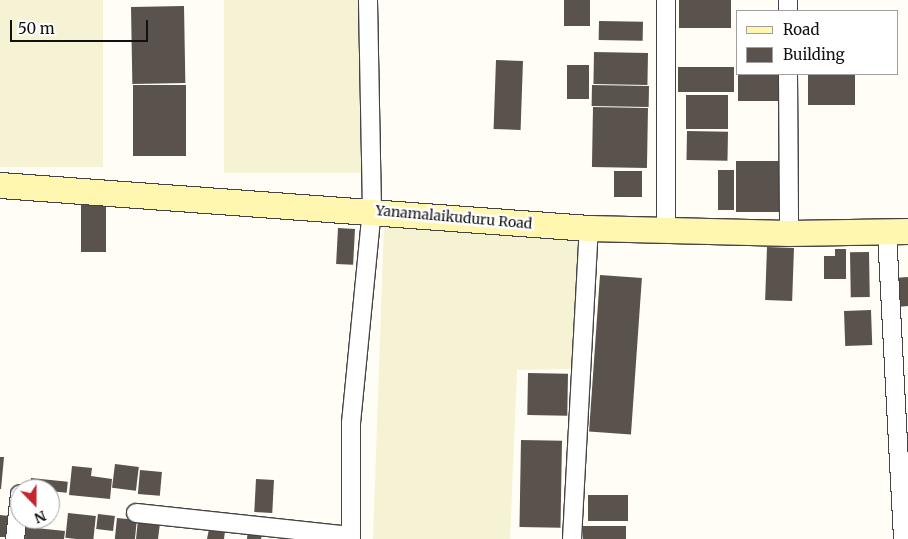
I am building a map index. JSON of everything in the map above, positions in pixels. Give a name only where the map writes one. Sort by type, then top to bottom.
[{"type":"street","points":[[136,512],[351,538],[351,423],[372,210],[368,0]]},
{"type":"street","points":[[666,0],[666,227]]},
{"type":"street","points":[[788,75],[789,234]]},
{"type":"street","name":"Yanamalaikuduru Road","points":[[0,185],[372,210],[590,228],[666,227],[789,234],[898,232]]},
{"type":"street","points":[[572,539],[590,228]]},
{"type":"street","points":[[898,232],[903,539]]},
{"type":"shaded area","points":[[0,0],[103,0],[103,167],[0,167]]},
{"type":"shaded area","points":[[224,0],[369,0],[369,173],[224,173]]},
{"type":"shaded area","points":[[384,224],[584,241],[572,369],[517,370],[510,539],[373,539]]},
{"type":"building","points":[[564,0],[590,0],[590,26],[564,26]]},
{"type":"building","points":[[679,0],[731,0],[731,28],[679,28]]},
{"type":"building","points":[[184,6],[185,83],[132,84],[131,7]]},
{"type":"building","points":[[599,21],[643,22],[643,41],[599,40]]},
{"type":"building","points":[[594,52],[648,53],[647,85],[593,84]]},
{"type":"building","points":[[496,60],[523,61],[521,130],[494,129]]},
{"type":"building","points":[[567,65],[589,65],[589,99],[567,99]]},
{"type":"building","points":[[678,67],[734,67],[734,92],[678,92]]},
{"type":"building","points":[[738,75],[780,75],[780,101],[738,101]]},
{"type":"building","points":[[808,75],[855,75],[855,105],[808,105]]},
{"type":"building","points":[[133,85],[186,85],[186,156],[133,156]]},
{"type":"building","points":[[592,85],[649,86],[649,107],[592,106]]},
{"type":"building","points":[[686,95],[728,95],[728,129],[686,129]]},
{"type":"building","points":[[593,107],[648,108],[647,168],[592,167]]},
{"type":"building","points":[[687,131],[728,132],[727,161],[686,160]]},
{"type":"building","points":[[736,161],[781,161],[781,212],[736,212]]},
{"type":"building","points":[[718,170],[734,170],[734,210],[718,210]]},
{"type":"building","points":[[614,171],[642,171],[642,197],[614,197]]},
{"type":"building","points":[[81,203],[106,203],[106,252],[81,252]]},
{"type":"building","points":[[338,228],[355,229],[353,265],[336,264]]},
{"type":"building","points":[[767,247],[794,248],[792,301],[765,300]]},
{"type":"building","points":[[835,249],[846,249],[846,279],[824,279],[824,256],[835,256]]},
{"type":"building","points":[[850,252],[869,252],[870,297],[851,297]]},
{"type":"building","points":[[600,275],[642,278],[631,435],[589,432]]},
{"type":"building","points":[[908,277],[908,306],[897,307],[894,278]]},
{"type":"building","points":[[871,310],[872,345],[845,346],[844,311]]},
{"type":"building","points":[[528,373],[568,374],[567,416],[527,415]]},
{"type":"building","points":[[521,440],[562,441],[560,528],[519,527]]},
{"type":"building","points":[[0,457],[4,457],[1,489],[0,489]]},
{"type":"building","points":[[115,464],[139,467],[136,491],[112,488]]},
{"type":"building","points":[[72,466],[92,468],[91,476],[112,479],[110,499],[69,495]]},
{"type":"building","points":[[140,470],[162,472],[160,496],[138,494]]},
{"type":"building","points":[[256,479],[274,480],[272,513],[254,512]]},
{"type":"building","points":[[60,481],[68,482],[67,493],[60,492]]},
{"type":"building","points":[[588,495],[628,495],[628,521],[588,521]]},
{"type":"building","points":[[68,513],[96,516],[93,539],[65,538]]},
{"type":"building","points":[[98,514],[115,516],[113,531],[96,529]]},
{"type":"building","points":[[0,515],[9,516],[6,537],[0,537]]},
{"type":"building","points":[[117,518],[137,520],[135,539],[115,539]]},
{"type":"building","points":[[138,520],[160,523],[158,539],[136,539]]},
{"type":"building","points":[[583,526],[626,526],[626,539],[583,539]]},
{"type":"building","points":[[248,528],[263,530],[261,539],[247,539]]},
{"type":"building","points":[[26,529],[65,531],[64,539],[25,539]]},
{"type":"building","points":[[209,529],[225,531],[224,539],[207,539]]}]
